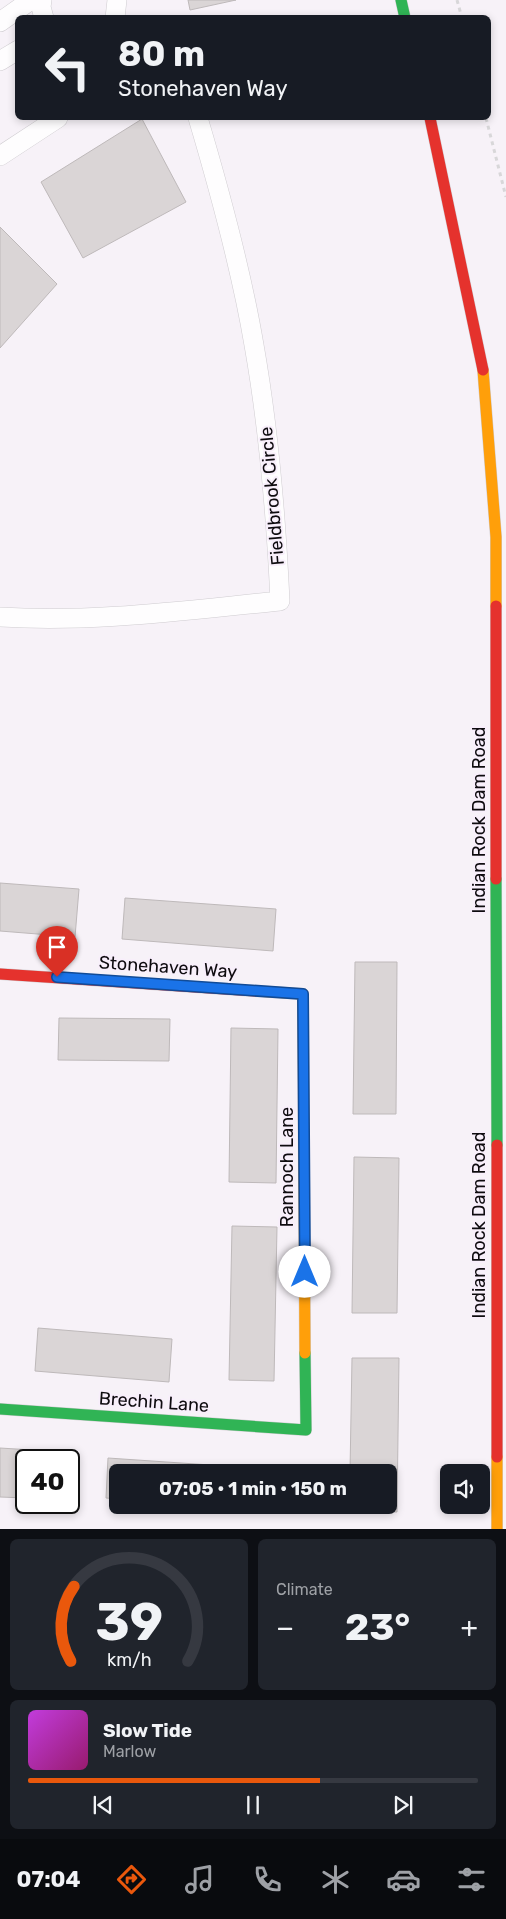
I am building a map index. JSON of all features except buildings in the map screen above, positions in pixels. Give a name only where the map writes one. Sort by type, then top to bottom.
[{"type":"street","points":[[0,22],[31,0]]},
{"type":"street","points":[[42,0],[43,15]]},
{"type":"street","points":[[114,15],[117,0]]},
{"type":"street","points":[[401,0],[404,15]]},
{"type":"street","points":[[0,61],[15,52]]},
{"type":"street","points":[[0,156],[55,120]]},
{"type":"street","name":"Fieldbrook Circle","points":[[0,617],[30,619],[73,618],[280,601],[272,476],[254,344],[236,257],[199,120]]},
{"type":"street","name":"Indian Rock Dam Road","points":[[430,120],[482,362],[496,537],[497,1529]]},
{"type":"street","name":"Stonehaven Way","points":[[0,974],[303,994]]},
{"type":"street","name":"Rannoch Lane","points":[[303,994],[306,1430]]},
{"type":"street","name":"Brechin Lane","points":[[0,1409],[306,1430]]},
{"type":"path","points":[[457,0],[461,15]]},
{"type":"path","points":[[487,120],[506,197]]},
{"type":"traffic: fast","points":[[401,0],[404,15]]},
{"type":"traffic: fast","points":[[496,879],[497,1145]]},
{"type":"traffic: fast","points":[[0,1409],[306,1430],[305,1353]]},
{"type":"traffic: slow","points":[[483,370],[496,537],[496,606]]},
{"type":"traffic: slow","points":[[255,991],[303,994],[305,1353]]},
{"type":"traffic: slow","points":[[497,1457],[497,1529]]},
{"type":"traffic: jam","points":[[430,120],[483,370]]},
{"type":"traffic: jam","points":[[496,606],[496,879]]},
{"type":"traffic: jam","points":[[0,974],[255,991]]},
{"type":"traffic: jam","points":[[497,1145],[497,1457]]},
{"type":"route","points":[[57,977],[303,994],[305,1272]]}]
